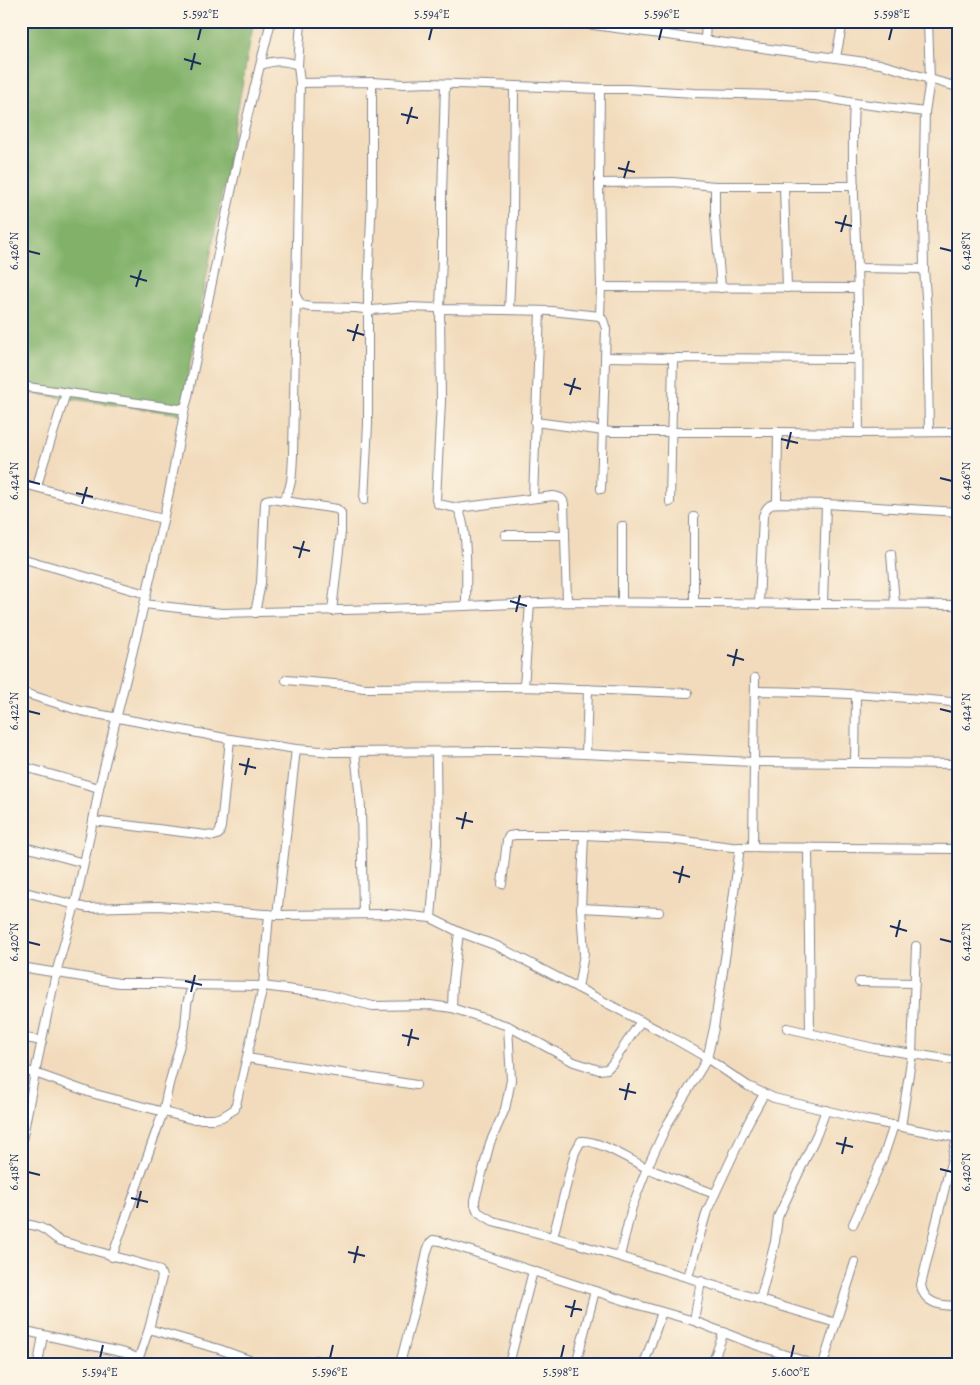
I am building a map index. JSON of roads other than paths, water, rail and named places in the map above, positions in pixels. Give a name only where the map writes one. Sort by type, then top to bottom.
[{"type":"street","points":[[21,1146],[56,974],[84,863],[99,788],[144,604],[175,465],[185,407],[188,401],[244,130],[270,21]]},
{"type":"street","points":[[282,501],[287,496],[289,490],[294,455],[300,83],[298,65],[301,21]]},
{"type":"street","points":[[564,21],[880,64],[959,87]]},
{"type":"street","points":[[705,40],[706,21]]},
{"type":"street","points":[[836,57],[843,21]]},
{"type":"street","points":[[928,21],[930,80],[925,112],[923,211],[930,432]]},
{"type":"street","points":[[261,64],[274,61],[298,65]]},
{"type":"street","points":[[364,500],[368,424],[372,82]]},
{"type":"street","points":[[300,83],[429,83],[816,96],[925,112]]},
{"type":"street","points":[[445,84],[440,309],[441,401],[436,500],[438,504],[457,508],[533,498],[560,497],[563,500],[567,602]]},
{"type":"street","points":[[509,310],[513,217],[512,148],[514,86]]},
{"type":"street","points":[[600,89],[600,316],[606,329],[600,489]]},
{"type":"street","points":[[854,103],[852,128],[857,268],[859,433]]},
{"type":"street","points":[[599,183],[673,182],[714,186],[854,186]]},
{"type":"street","points":[[714,186],[721,288]]},
{"type":"street","points":[[784,186],[787,288]]},
{"type":"street","points":[[857,268],[924,270]]},
{"type":"street","points":[[601,287],[856,288]]},
{"type":"street","points":[[297,296],[301,305],[310,307],[368,310],[408,307],[552,311],[600,316]]},
{"type":"street","points":[[533,498],[540,311]]},
{"type":"street","points":[[605,357],[857,358]]},
{"type":"street","points":[[670,502],[673,358]]},
{"type":"street","points":[[21,386],[179,409],[185,407]]},
{"type":"street","points":[[37,488],[66,393]]},
{"type":"street","points":[[535,422],[602,431],[959,432]]},
{"type":"street","points":[[777,503],[778,432]]},
{"type":"street","points":[[21,483],[163,519]]},
{"type":"street","points":[[255,613],[261,583],[265,503],[266,500],[271,499],[337,509],[341,513],[341,532],[332,611]]},
{"type":"street","points":[[759,604],[763,516],[770,505],[777,503],[826,504],[959,512]]},
{"type":"street","points":[[823,603],[826,504]]},
{"type":"street","points":[[457,508],[461,513],[466,546],[466,606]]},
{"type":"street","points":[[694,517],[694,603]]},
{"type":"street","points":[[622,526],[622,602]]},
{"type":"street","points":[[504,535],[565,535]]},
{"type":"street","points":[[891,554],[895,604]]},
{"type":"street","points":[[21,558],[146,594]]},
{"type":"street","points":[[144,604],[209,612],[255,613],[567,602],[959,604]]},
{"type":"street","points":[[524,688],[530,603]]},
{"type":"street","points":[[753,847],[755,678]]},
{"type":"street","points":[[286,680],[364,688],[524,688],[688,693]]},
{"type":"street","points":[[586,754],[588,689]]},
{"type":"street","points":[[755,691],[856,695],[959,703]]},
{"type":"street","points":[[21,692],[81,711],[230,739],[296,749],[355,752],[520,751],[753,762],[959,764]]},
{"type":"street","points":[[855,763],[856,695]]},
{"type":"street","points":[[93,821],[214,836],[219,834],[230,739]]},
{"type":"street","points":[[21,1070],[35,1073],[91,1093],[191,1119],[214,1119],[222,1117],[235,1109],[263,986],[296,749]]},
{"type":"street","points":[[355,752],[362,808],[364,914]]},
{"type":"street","points":[[431,918],[437,843],[436,752]]},
{"type":"street","points":[[21,766],[99,788]]},
{"type":"street","points":[[502,884],[507,840],[509,836],[515,835],[584,835],[668,839],[732,848],[959,849]]},
{"type":"street","points":[[578,988],[584,954],[581,908],[584,835]]},
{"type":"street","points":[[21,846],[84,863]]},
{"type":"street","points":[[620,1256],[632,1206],[647,1168],[667,1125],[707,1059],[726,952],[740,847]]},
{"type":"street","points":[[808,847],[810,1033]]},
{"type":"street","points":[[21,891],[87,908],[159,906],[273,915],[390,914],[431,918],[459,932],[497,946],[642,1021],[764,1094],[826,1110],[958,1138],[921,1285],[922,1292],[926,1298],[939,1305],[959,1306]]},
{"type":"street","points":[[581,908],[659,912]]},
{"type":"street","points":[[452,1008],[459,932]]},
{"type":"street","points":[[853,1224],[897,1126],[912,1054],[916,946]]},
{"type":"street","points":[[21,967],[119,983],[263,986],[325,994],[373,1006],[430,1005],[452,1008],[508,1026],[574,1062],[599,1070],[607,1069],[612,1064],[642,1021]]},
{"type":"street","points":[[859,982],[915,983]]},
{"type":"street","points":[[112,1257],[163,1112],[185,1027],[187,1004],[192,985]]},
{"type":"street","points":[[508,1026],[511,1080],[505,1109],[490,1143],[475,1200],[475,1205],[480,1214],[492,1221],[620,1256],[836,1323]]},
{"type":"street","points":[[787,1028],[874,1048],[959,1061]]},
{"type":"street","points":[[21,1036],[42,1040]]},
{"type":"street","points":[[247,1058],[416,1085]]},
{"type":"street","points":[[688,1277],[707,1211],[749,1121],[764,1094]]},
{"type":"street","points":[[760,1300],[775,1242],[778,1216],[817,1134],[826,1110]]},
{"type":"street","points":[[553,1237],[575,1152],[581,1141],[587,1141],[613,1151],[647,1168],[715,1194]]},
{"type":"street","points":[[21,1224],[38,1227],[61,1242],[149,1266],[160,1271],[162,1277],[139,1362],[133,1356],[125,1353],[21,1330]]},
{"type":"street","points":[[400,1364],[427,1251],[433,1240],[694,1321],[812,1364]]},
{"type":"street","points":[[824,1364],[855,1262]]},
{"type":"street","points":[[510,1360],[532,1271]]},
{"type":"street","points":[[694,1321],[702,1281]]},
{"type":"street","points":[[576,1364],[595,1291]]},
{"type":"street","points":[[644,1364],[662,1312]]},
{"type":"street","points":[[149,1329],[219,1349],[260,1364]]},
{"type":"street","points":[[712,1364],[724,1332]]},
{"type":"street","points":[[38,1364],[44,1335]]}]
